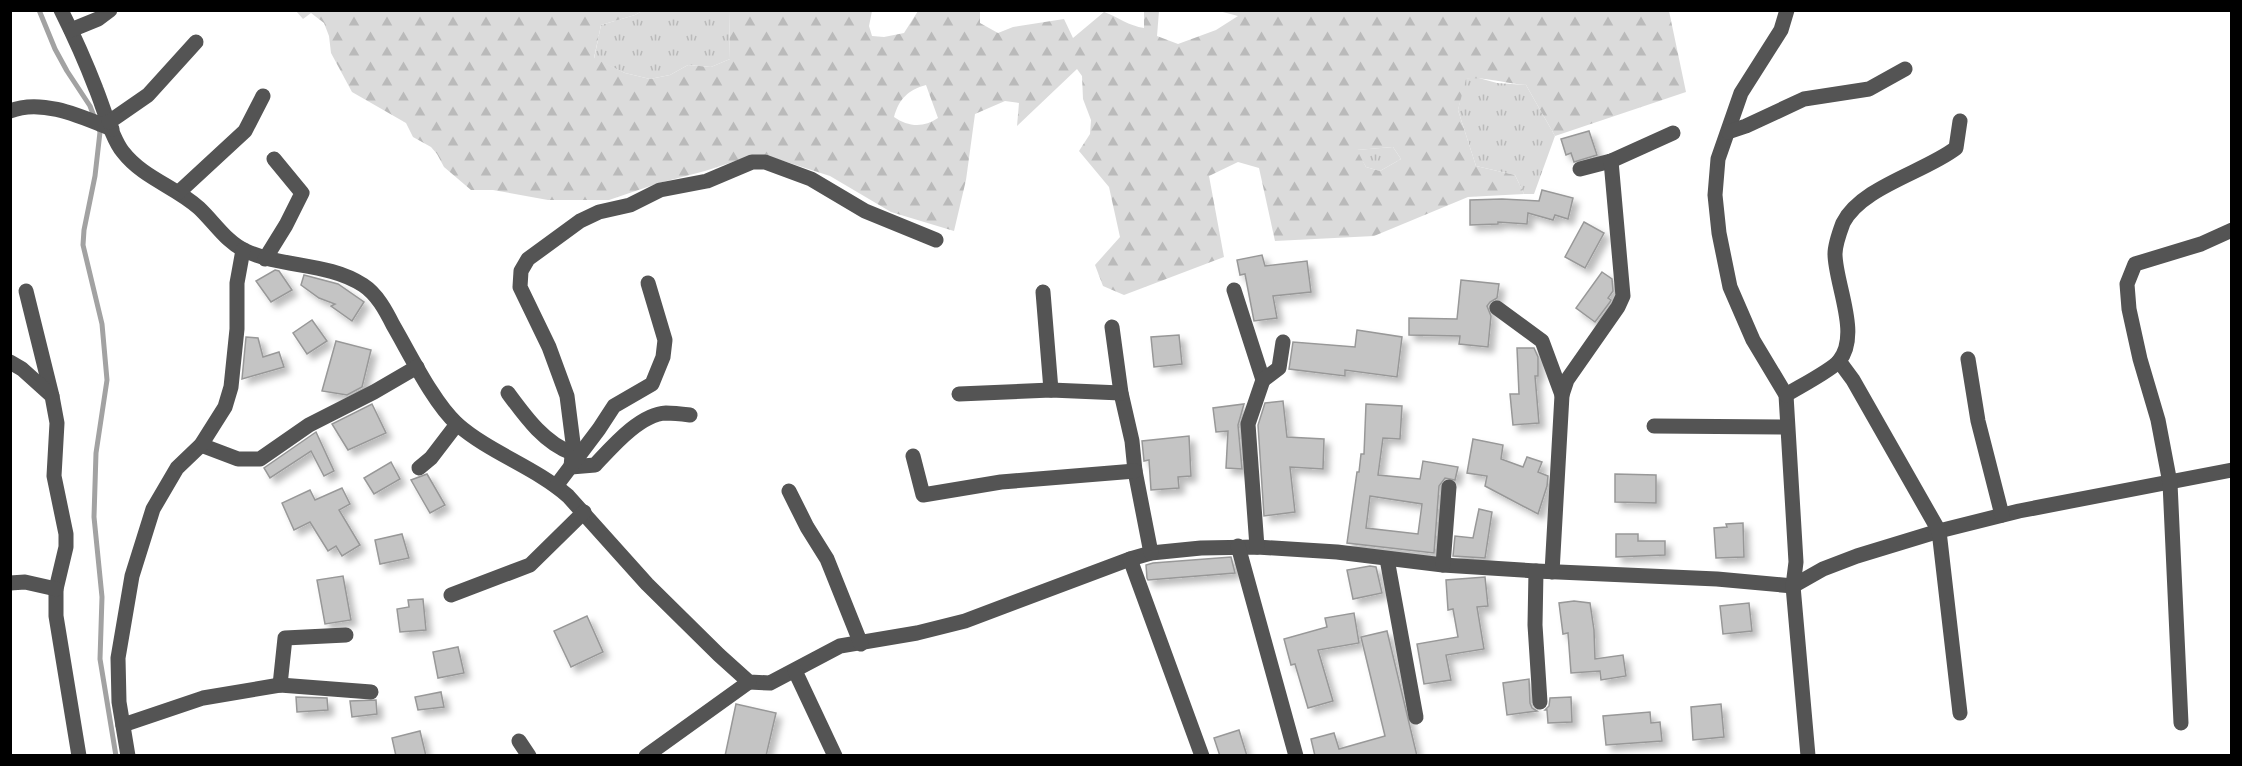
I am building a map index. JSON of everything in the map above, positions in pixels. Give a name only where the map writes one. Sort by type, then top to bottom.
[{"type":"street","points":[[61,10],[122,152],[154,180],[179,192],[199,208],[220,231],[243,250],[265,259],[320,268],[365,286],[382,304],[417,367],[457,424],[501,454],[556,486],[584,512],[647,584],[749,682]]},
{"type":"street","points":[[70,30],[98,19],[110,10]]},
{"type":"street","points":[[1787,10],[1781,30],[1741,93],[1718,159],[1715,195],[1721,244],[1731,287],[1754,340],[1786,395],[1796,562],[1793,586],[1808,756]]},
{"type":"street","points":[[110,126],[148,95],[196,42]]},
{"type":"street","points":[[1728,132],[1804,99],[1869,89],[1905,69]]},
{"type":"street","points":[[179,192],[245,130],[263,96]]},
{"type":"street","points":[[10,111],[20,107],[63,110],[110,126]]},
{"type":"street","points":[[1786,395],[1839,361],[1846,345],[1848,315],[1835,252],[1844,222],[1861,201],[1909,173],[1946,156],[1956,148],[1960,121]]},
{"type":"street","points":[[1580,169],[1611,161],[1673,133]]},
{"type":"street","points":[[265,259],[302,193],[274,159]]},
{"type":"street","points":[[1552,572],[1562,395],[1567,380],[1618,307],[1623,296],[1611,161]]},
{"type":"street","points":[[571,460],[573,443],[567,396],[549,347],[520,286],[521,271],[528,259],[580,221],[599,212],[630,205],[660,190],[707,181],[752,162],[765,162],[812,179],[865,211],[936,240]]},
{"type":"street","points":[[2181,723],[2170,483],[2158,420],[2140,359],[2129,309],[2127,284],[2135,264],[2201,244],[2232,230]]},
{"type":"street","points":[[128,756],[119,702],[117,658],[132,576],[153,509],[177,468],[201,445],[225,407],[231,387],[237,329],[237,283],[243,250]]},
{"type":"street","points":[[556,486],[571,460],[614,406],[652,384],[663,357],[665,340],[648,283]]},
{"type":"street","points":[[1234,290],[1263,380]]},
{"type":"street","points":[[26,291],[57,423],[54,476],[66,540],[56,589],[56,616],[79,756]]},
{"type":"street","points":[[1043,292],[1051,390]]},
{"type":"street","points":[[1497,308],[1542,341],[1562,395]]},
{"type":"street","points":[[1112,327],[1121,393],[1132,441],[1135,471],[1151,553]]},
{"type":"street","points":[[1257,547],[1248,424],[1263,380],[1279,368],[1283,342]]},
{"type":"street","points":[[1968,359],[1978,421],[2002,515]]},
{"type":"street","points":[[1839,361],[1853,380],[1939,531],[1960,713]]},
{"type":"street","points":[[10,362],[22,369],[52,396]]},
{"type":"street","points":[[201,445],[238,459],[260,459],[309,425],[417,367]]},
{"type":"street","points":[[959,394],[1051,390],[1121,393]]},
{"type":"street","points":[[508,393],[542,434],[571,460],[596,465],[616,442],[642,422],[664,413],[690,415]]},
{"type":"street","points":[[419,468],[431,458],[457,424]]},
{"type":"street","points":[[1654,426],[1787,427]]},
{"type":"street","points":[[913,456],[923,495],[1001,482],[1135,471]]},
{"type":"street","points":[[646,756],[749,682],[770,683],[840,646],[861,644],[965,621],[1151,553],[1238,546],[1337,552],[1443,565],[1717,579],[1793,586],[1823,569],[1857,556],[1939,531],[2002,515],[2232,470]]},
{"type":"street","points":[[1443,565],[1449,488]]},
{"type":"street","points":[[789,491],[807,527],[827,559],[861,644]]},
{"type":"street","points":[[451,595],[530,565],[584,512]]},
{"type":"street","points":[[1238,546],[1296,756]]},
{"type":"street","points":[[1130,559],[1202,756]]},
{"type":"street","points":[[1386,559],[1416,717]]},
{"type":"street","points":[[1536,571],[1535,625],[1540,702]]},
{"type":"street","points":[[10,583],[25,582],[56,589]]},
{"type":"street","points":[[280,685],[285,638],[346,635]]},
{"type":"street","points":[[795,670],[835,756]]},
{"type":"street","points":[[123,725],[203,698],[280,685],[371,692]]},
{"type":"street","points":[[519,741],[529,756]]},
{"type":"green space","points":[[296,11],[642,11],[601,25],[594,58],[625,73],[650,79],[670,75],[688,65],[711,67],[730,59],[729,11],[872,11],[869,26],[872,36],[884,37],[904,33],[918,11],[980,11],[980,23],[998,33],[1013,27],[1064,19],[1073,38],[1104,12],[1144,28],[1144,11],[1159,11],[1157,36],[1178,44],[1216,30],[1238,16],[1219,11],[1669,11],[1686,92],[1555,136],[1526,85],[1466,79],[1458,110],[1476,166],[1515,175],[1524,194],[1468,197],[1374,236],[1275,241],[1259,168],[1238,162],[1209,176],[1224,257],[1124,295],[1103,286],[1095,265],[1120,237],[1109,187],[1079,151],[1090,134],[1091,120],[1083,99],[1082,76],[1077,69],[1017,126],[1019,103],[1005,101],[975,114],[966,180],[954,231],[891,212],[830,176],[768,156],[751,156],[609,200],[548,200],[493,190],[471,190],[444,167],[431,147],[413,137],[406,123],[352,92],[331,53],[329,36],[324,23],[311,13],[303,19]],"holes":[[[926,85],[938,118],[922,125],[916,125],[905,123],[894,117],[905,96]],[[1393,147],[1401,159],[1380,171],[1366,167],[1357,150]]]},
{"type":"green space","points":[[642,11],[729,11],[730,59],[711,67],[688,65],[670,75],[650,79],[625,73],[594,59],[601,25]]},
{"type":"green space","points":[[1475,77],[1497,83],[1526,85],[1555,136],[1534,194],[1524,194],[1515,175],[1476,166],[1458,110],[1465,79]]},
{"type":"green space","points":[[1393,147],[1401,159],[1380,171],[1366,167],[1356,150]]},
{"type":"building","points":[[1589,131],[1597,155],[1574,162],[1571,153],[1566,155],[1561,139]]},
{"type":"building","points":[[1542,190],[1573,198],[1568,219],[1555,215],[1553,220],[1528,213],[1527,224],[1498,222],[1498,224],[1470,225],[1470,200],[1539,201]]},
{"type":"building","points":[[1584,222],[1604,233],[1585,268],[1565,257]]},
{"type":"building","points":[[1262,255],[1265,266],[1307,261],[1311,292],[1273,296],[1277,318],[1254,321],[1245,274],[1240,275],[1237,260]]},
{"type":"building","points":[[275,270],[279,271],[292,290],[271,302],[256,281]]},
{"type":"building","points":[[1602,272],[1612,279],[1613,291],[1608,298],[1610,302],[1595,322],[1576,308]]},
{"type":"building","points":[[304,275],[338,284],[364,302],[352,321],[331,306],[335,304],[319,298],[301,285]]},
{"type":"building","points":[[1461,280],[1499,284],[1497,298],[1487,306],[1491,316],[1488,347],[1459,344],[1460,336],[1409,335],[1409,318],[1457,319]]},
{"type":"building","points":[[312,320],[327,341],[307,354],[293,333]]},
{"type":"building","points":[[1357,330],[1402,337],[1397,377],[1345,370],[1345,376],[1289,369],[1293,342],[1355,347]]},
{"type":"building","points":[[1179,335],[1182,364],[1154,367],[1151,337]]},
{"type":"building","points":[[246,337],[258,338],[263,357],[279,352],[284,367],[242,379]]},
{"type":"building","points":[[336,341],[371,350],[362,387],[347,395],[322,391]]},
{"type":"building","points":[[1517,348],[1534,348],[1538,357],[1538,376],[1535,376],[1539,423],[1513,425],[1510,394],[1519,394]]},
{"type":"building","points":[[1283,401],[1287,437],[1324,439],[1323,469],[1290,467],[1295,512],[1264,516],[1258,425],[1265,403]]},
{"type":"building","points":[[372,404],[386,433],[348,450],[332,424]]},
{"type":"building","points":[[1244,404],[1238,425],[1242,469],[1226,468],[1228,431],[1216,432],[1213,408]]},
{"type":"building","points":[[1366,404],[1402,406],[1400,439],[1383,438],[1378,475],[1420,479],[1423,461],[1458,467],[1455,480],[1445,478],[1439,486],[1434,553],[1347,543],[1357,472],[1359,472],[1361,454],[1364,454]],"holes":[[[1370,496],[1422,504],[1418,534],[1366,528]]]},
{"type":"building","points":[[316,432],[334,471],[324,476],[311,451],[270,478],[264,468]]},
{"type":"building","points":[[1189,436],[1191,476],[1178,477],[1179,488],[1151,490],[1149,460],[1144,461],[1142,441]]},
{"type":"building","points":[[1473,439],[1503,445],[1501,459],[1523,467],[1527,457],[1542,462],[1538,472],[1548,476],[1538,514],[1485,486],[1487,476],[1467,473]]},
{"type":"building","points":[[391,462],[400,479],[374,494],[364,478]]},
{"type":"building","points":[[427,474],[445,505],[430,513],[411,480]]},
{"type":"building","points":[[1615,474],[1656,475],[1656,503],[1615,502]]},
{"type":"building","points":[[342,488],[350,504],[339,510],[360,545],[342,556],[336,546],[328,551],[310,522],[294,530],[282,503],[310,490],[315,500]]},
{"type":"building","points":[[1479,509],[1492,512],[1485,558],[1453,556],[1455,536],[1473,538]]},
{"type":"building","points":[[1743,523],[1744,557],[1716,558],[1714,528],[1727,527],[1726,524]]},
{"type":"building","points":[[402,534],[409,558],[380,564],[375,540]]},
{"type":"building","points":[[1616,534],[1638,534],[1638,541],[1665,541],[1665,555],[1616,557]]},
{"type":"building","points":[[1231,557],[1235,573],[1148,580],[1147,578],[1146,565],[1153,563]]},
{"type":"building","points":[[1376,567],[1382,593],[1353,599],[1347,570]]},
{"type":"building","points":[[343,576],[351,620],[325,624],[317,580]]},
{"type":"building","points":[[1485,577],[1488,606],[1477,607],[1484,649],[1446,655],[1451,680],[1424,684],[1417,644],[1458,637],[1453,609],[1448,610],[1446,580]]},
{"type":"building","points":[[423,599],[426,630],[400,632],[397,609],[409,607],[408,600]]},
{"type":"building","points":[[1574,601],[1590,603],[1595,659],[1623,655],[1626,676],[1601,680],[1600,671],[1571,673],[1568,633],[1563,634],[1559,603]]},
{"type":"building","points":[[1749,603],[1752,631],[1723,634],[1720,606]]},
{"type":"building","points":[[1354,613],[1359,643],[1318,650],[1333,701],[1308,708],[1295,664],[1291,665],[1284,639],[1327,627],[1325,618]]},
{"type":"building","points":[[587,616],[603,652],[571,667],[554,631]]},
{"type":"building","points":[[1387,631],[1417,756],[1315,756],[1311,739],[1334,733],[1339,749],[1385,736],[1361,637]]},
{"type":"building","points":[[458,647],[464,673],[438,678],[433,652]]},
{"type":"building","points":[[1529,679],[1530,703],[1537,711],[1507,715],[1503,683]]},
{"type":"building","points":[[441,692],[444,707],[418,710],[415,697]]},
{"type":"building","points":[[296,697],[327,698],[328,710],[297,712]]},
{"type":"building","points":[[1571,697],[1572,722],[1548,723],[1547,710],[1545,710],[1549,706],[1550,698]]},
{"type":"building","points":[[376,700],[377,714],[352,717],[350,701]]},
{"type":"building","points":[[736,704],[776,713],[766,756],[725,756]]},
{"type":"building","points":[[1721,704],[1724,737],[1693,740],[1691,707]]},
{"type":"building","points":[[1650,712],[1651,723],[1660,722],[1662,741],[1606,745],[1603,716]]},
{"type":"building","points":[[1239,730],[1247,756],[1220,756],[1214,738]]},
{"type":"building","points":[[420,731],[426,756],[396,756],[392,738]]},
{"type":"waterway","points":[[39,10],[55,49],[90,106],[100,132],[83,245],[102,324],[107,380],[96,453],[94,517],[102,597],[100,659],[116,756]]}]
